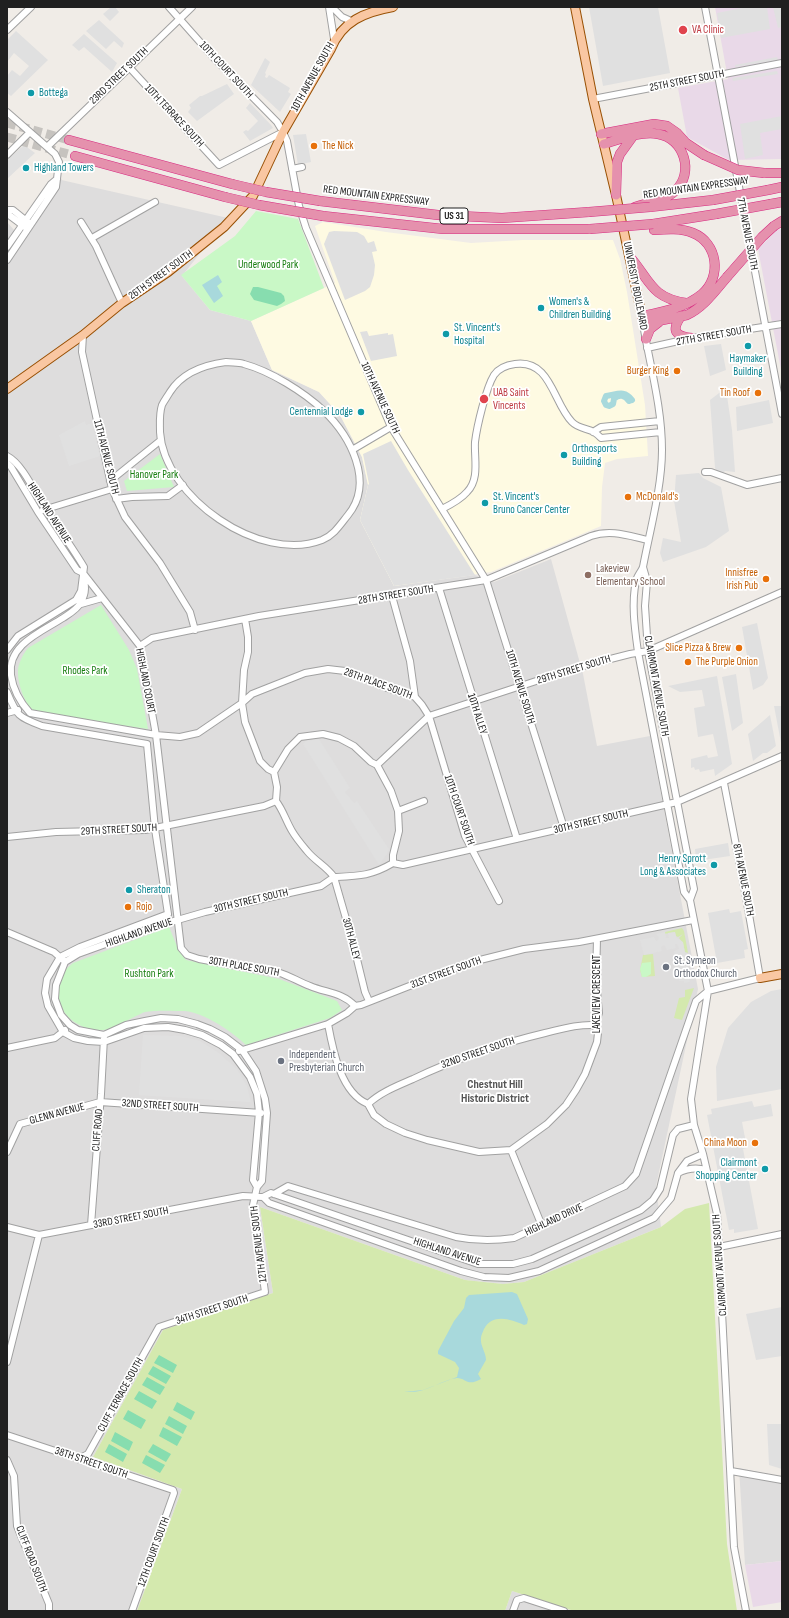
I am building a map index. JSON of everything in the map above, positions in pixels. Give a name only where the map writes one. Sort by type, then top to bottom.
[{"type":"highway","points":[[601,134],[654,124],[667,126],[677,133],[686,143],[704,155],[738,170],[764,173],[782,173]]},
{"type":"highway","points":[[604,144],[649,133],[671,138],[677,144],[684,158],[685,171],[680,185],[671,194],[650,205]]},
{"type":"highway","points":[[616,195],[617,162],[620,154],[633,136]]},
{"type":"highway","name":"RED MOUNTAIN EXPRESSWAY","points":[[69,140],[266,192],[320,201],[454,216],[502,218],[629,209],[650,205],[713,200],[782,187]]},
{"type":"highway","name":"US 31","points":[[75,156],[225,197],[259,205],[323,216],[443,229],[565,229],[570,233],[654,227]]},
{"type":"highway","points":[[654,227],[782,202]]},
{"type":"highway","points":[[642,320],[662,320],[681,316],[692,312],[701,306],[762,237],[778,223]]},
{"type":"highway","points":[[642,320],[686,303],[703,292],[711,282],[715,265],[712,252],[705,241],[692,232],[654,227]]},
{"type":"highway","points":[[630,257],[658,294],[670,300],[686,303]]},
{"type":"highway","points":[[681,316],[676,326],[676,332],[681,337],[692,338]]},
{"type":"highway","points":[[646,343],[650,329],[662,320]]},
{"type":"main road","points":[[334,39],[351,22],[376,10],[393,7]]},
{"type":"main road","name":"UNIVERSITY BOULEVARD","points":[[576,7],[593,99],[630,257],[642,320]]},
{"type":"main road","name":"10TH AVENUE SOUTH","points":[[283,132],[330,49],[334,39]]},
{"type":"main road","name":"26TH STREET SOUTH","points":[[7,389],[83,335],[122,303],[168,272],[224,227],[253,196],[283,132]]},
{"type":"main road","points":[[760,978],[782,974]]},
{"type":"street","points":[[7,30],[31,7]]},
{"type":"street","name":"10TH COURT SOUTH","points":[[169,7],[215,59],[277,122],[283,132]]},
{"type":"street","name":"23RD STREET SOUTH","points":[[47,147],[192,7]]},
{"type":"street","name":"10TH AVENUE SOUTH","points":[[330,7],[351,22]]},
{"type":"street","name":"10TH AVENUE SOUTH","points":[[330,7],[334,39]]},
{"type":"street","name":"7TH AVENUE SOUTH","points":[[705,7],[782,414]]},
{"type":"street","name":"25TH STREET SOUTH","points":[[593,99],[782,63]]},
{"type":"street","name":"10TH TERRACE SOUTH","points":[[129,67],[219,165],[283,132]]},
{"type":"street","points":[[7,112],[55,154],[59,162],[57,180],[52,184],[7,260]]},
{"type":"street","points":[[7,155],[30,132]]},
{"type":"street","name":"10TH AVENUE SOUTH","points":[[283,132],[287,140],[299,206],[310,238],[391,427],[462,544],[486,580],[564,828]]},
{"type":"street","points":[[292,169],[302,167]]},
{"type":"street","points":[[92,238],[156,202]]},
{"type":"street","points":[[81,222],[92,238],[122,303]]},
{"type":"street","points":[[7,247],[27,225]]},
{"type":"street","name":"UNIVERSITY BOULEVARD","points":[[642,320],[656,392],[661,432],[661,472],[643,567]]},
{"type":"street","name":"27TH STREET SOUTH","points":[[646,343],[692,338],[782,324]]},
{"type":"street","name":"11TH AVENUE SOUTH","points":[[83,335],[82,352],[112,489],[125,517],[160,563],[190,612],[195,630]]},
{"type":"street","points":[[226,362],[243,364],[291,386],[322,410],[332,419],[352,450],[358,468],[360,482],[359,490],[353,508],[332,534],[308,544],[291,545],[274,543],[255,538],[220,520],[183,486],[170,465],[161,440],[160,416],[162,404],[176,382],[192,372],[209,364],[226,362]]},
{"type":"street","points":[[442,509],[467,493],[473,483],[476,470],[476,436],[482,410],[494,375],[507,365],[522,363],[535,366],[543,374],[572,422],[580,428],[593,432],[601,438],[661,432]]},
{"type":"street","points":[[593,432],[601,427],[660,421]]},
{"type":"street","points":[[352,450],[391,427]]},
{"type":"street","points":[[110,481],[161,440]]},
{"type":"street","name":"HIGHLAND AVENUE","points":[[7,456],[11,458],[20,468],[45,509],[84,567],[81,591],[76,600],[18,636],[7,649]]},
{"type":"street","name":"HIGHLAND AVENUE","points":[[7,464],[12,467],[38,512],[78,570],[83,573],[86,587],[81,604]]},
{"type":"street","points":[[705,472],[711,472],[747,485],[782,478]]},
{"type":"street","points":[[116,499],[168,496],[183,486]]},
{"type":"street","points":[[38,512],[112,489]]},
{"type":"street","name":"28TH STREET SOUTH","points":[[140,646],[152,638],[245,619],[486,580],[599,534],[609,532],[648,540]]},
{"type":"street","name":"CLAIRMONT AVENUE SOUTH","points":[[643,567],[647,581],[645,612],[648,651],[694,889],[690,900]]},
{"type":"street","name":"CLAIRMONT AVENUE SOUTH","points":[[643,567],[636,580],[634,607],[638,652],[684,892],[690,900],[708,991],[691,1099],[694,1125],[703,1154],[717,1214],[720,1248],[734,1547],[746,1611]]},
{"type":"street","name":"HIGHLAND COURT","points":[[83,573],[140,646],[156,735]]},
{"type":"street","name":"10TH ALLEY","points":[[439,588],[517,839]]},
{"type":"street","name":"29TH STREET SOUTH","points":[[377,765],[429,716],[520,685],[579,667],[638,652],[648,651],[782,592]]},
{"type":"street","points":[[392,596],[410,661],[415,697]]},
{"type":"street","points":[[102,598],[81,604],[72,612],[22,644],[15,652],[10,668],[12,680],[20,702],[30,713],[36,715],[156,735]]},
{"type":"street","points":[[245,619],[248,637],[248,652],[244,670],[242,703],[245,722],[260,761],[268,769],[274,772]]},
{"type":"street","points":[[7,649],[15,652]]},
{"type":"street","name":"28TH PLACE SOUTH","points":[[156,735],[180,737],[198,733],[242,703],[252,694],[305,673],[328,669],[345,670],[387,688],[415,697],[429,716]]},
{"type":"street","points":[[7,692],[15,711],[26,720],[42,726],[147,744],[156,735]]},
{"type":"street","points":[[7,713],[25,708]]},
{"type":"street","name":"10TH COURT SOUTH","points":[[429,716],[465,836],[478,857],[499,901]]},
{"type":"street","points":[[323,734],[339,738],[354,746],[371,762],[377,765],[391,791],[398,811],[399,831],[393,855],[393,863],[380,871],[362,876],[334,877],[328,868],[316,860],[307,851],[292,831],[281,807],[276,801],[277,788],[274,772],[288,749],[300,737],[323,734]]},
{"type":"street","name":"HIGHLAND AVENUE","points":[[65,962],[78,954],[177,920],[156,735]]},
{"type":"street","name":"HIGHLAND AVENUE","points":[[60,957],[80,946],[168,914],[156,828],[147,744]]},
{"type":"street","name":"30TH STREET SOUTH","points":[[393,863],[403,865],[677,802],[724,783],[782,756]]},
{"type":"street","name":"8TH AVENUE SOUTH","points":[[724,783],[752,928],[760,978]]},
{"type":"street","name":"29TH STREET SOUTH","points":[[7,837],[56,832],[131,831],[156,828],[264,806],[276,801]]},
{"type":"street","points":[[398,811],[424,801]]},
{"type":"street","name":"30TH STREET SOUTH","points":[[177,920],[205,912],[321,886],[334,877]]},
{"type":"street","name":"30TH ALLEY","points":[[334,877],[365,992],[369,1001]]},
{"type":"street","points":[[168,914],[177,920]]},
{"type":"street","name":"30TH PLACE SOUTH","points":[[177,920],[181,948],[187,955],[198,959],[267,970],[290,976],[310,986],[347,998],[355,1006]]},
{"type":"street","name":"31ST STREET SOUTH","points":[[233,1054],[328,1024],[347,1013],[355,1006],[468,963],[524,949],[597,939],[693,920]]},
{"type":"street","points":[[7,932],[54,952],[65,962],[56,985],[55,999],[61,1015],[70,1025],[78,1030],[104,1034],[126,1025],[144,1021],[161,1018],[178,1019],[210,1029],[225,1037],[242,1050],[258,1076],[266,1099],[267,1113],[262,1181],[257,1187],[255,1196]]},
{"type":"street","name":"LAKEVIEW CRESCENT","points":[[511,1150],[547,1124],[566,1105],[585,1074],[597,1042],[598,1033],[595,1025],[599,1012],[596,980],[597,939]]},
{"type":"street","points":[[60,957],[47,979],[45,993],[48,1006],[63,1032],[74,1038],[104,1042],[144,1028],[185,1030],[202,1035],[222,1045],[233,1054],[250,1077],[257,1094],[259,1112],[254,1180],[257,1187]]},
{"type":"street","points":[[708,991],[760,978]]},
{"type":"street","name":"HIGHLAND DRIVE","points":[[274,1194],[288,1186],[456,1237],[472,1240],[514,1238],[542,1226],[625,1186],[636,1174],[696,1001],[708,991]]},
{"type":"street","points":[[328,1024],[333,1052],[346,1083],[360,1100],[368,1104],[374,1115],[386,1124],[405,1133],[427,1140],[479,1152],[511,1150],[542,1226]]},
{"type":"street","name":"32ND STREET SOUTH","points":[[368,1104],[378,1096],[441,1065],[479,1051],[581,1024],[595,1025]]},
{"type":"street","points":[[7,1048],[55,1038],[70,1025]]},
{"type":"street","name":"CLIFF ROAD","points":[[91,1225],[104,1034]]},
{"type":"street","name":"32ND STREET SOUTH","points":[[100,1102],[267,1113]]},
{"type":"street","name":"GLENN AVENUE","points":[[7,1152],[20,1124],[100,1102]]},
{"type":"street","name":"HIGHLAND AVENUE","points":[[263,1197],[271,1193],[478,1264],[513,1264],[532,1259],[641,1210],[653,1200],[660,1189],[673,1135],[678,1129],[694,1125]]},
{"type":"street","name":"HIGHLAND AVENUE","points":[[255,1196],[263,1197],[269,1202],[461,1271],[484,1277],[509,1278],[539,1271],[654,1218],[671,1198],[678,1173],[687,1161],[703,1154]]},
{"type":"street","points":[[678,1173],[685,1169],[697,1168],[706,1170]]},
{"type":"street","name":"33RD STREET SOUTH","points":[[7,1227],[39,1235],[243,1196],[255,1196]]},
{"type":"street","name":"12TH AVENUE SOUTH","points":[[255,1196],[253,1205],[265,1292]]},
{"type":"street","points":[[720,1248],[782,1234]]},
{"type":"street","points":[[7,1362],[39,1235]]},
{"type":"street","name":"34TH STREET SOUTH","points":[[159,1327],[265,1292]]},
{"type":"street","name":"CLIFF TERRACE SOUTH","points":[[78,1459],[88,1454],[159,1327]]},
{"type":"street","points":[[7,1328],[15,1330]]},
{"type":"street","name":"38TH STREET SOUTH","points":[[7,1435],[172,1490],[174,1493]]},
{"type":"street","name":"CLIFF ROAD SOUTH","points":[[7,1460],[14,1476],[17,1526],[49,1604],[49,1611]]},
{"type":"street","points":[[731,1471],[782,1480]]},
{"type":"street","name":"12TH COURT SOUTH","points":[[132,1611],[174,1493]]},
{"type":"street","points":[[513,1611],[517,1600],[524,1598],[564,1611]]},
{"type":"shaded area","points":[[111,7],[115,7],[119,12],[110,21],[103,14]]},
{"type":"shaded area","points":[[589,7],[658,7],[670,73],[603,86]]},
{"type":"shaded area","points":[[715,7],[782,7],[782,159],[729,160],[687,137],[678,88],[728,79]]},
{"type":"shaded area","points":[[747,7],[767,7],[770,29],[721,38],[717,13]]},
{"type":"shaded area","points":[[773,7],[782,7],[782,27],[778,28]]},
{"type":"shaded area","points":[[99,20],[124,43],[122,48],[114,41],[106,49],[86,31]]},
{"type":"shaded area","points":[[16,31],[48,60],[11,96],[7,93],[7,76],[12,70],[20,76],[29,66],[14,53],[7,62],[7,40]]},
{"type":"shaded area","points":[[84,34],[117,63],[112,72],[84,47],[79,51],[72,45]]},
{"type":"shaded area","points":[[777,57],[778,60],[735,67],[735,65]]},
{"type":"shaded area","points":[[265,58],[270,62],[265,73],[265,77],[267,78],[269,75],[290,88],[288,92],[291,94],[280,112],[251,85]]},
{"type":"shaded area","points":[[777,71],[778,74],[733,81],[732,78]]},
{"type":"shaded area","points":[[227,84],[234,94],[197,121],[188,112],[191,108],[189,105],[200,96]]},
{"type":"shaded area","points":[[250,103],[273,128],[250,141],[243,132],[246,130],[248,131],[258,121],[246,108]]},
{"type":"shaded area","points":[[782,116],[782,129],[760,133],[763,155],[745,159],[740,124]]},
{"type":"shaded area","points":[[306,134],[311,162],[298,165],[293,135]]},
{"type":"shaded area","points":[[24,145],[35,153],[7,179],[7,160]]},
{"type":"shaded area","points":[[57,179],[228,218],[182,276],[210,310],[251,321],[272,370],[319,392],[340,415],[362,457],[368,485],[360,520],[394,586],[475,575],[494,582],[551,559],[583,674],[597,746],[650,736],[698,989],[656,1186],[661,1227],[524,1282],[503,1284],[465,1280],[260,1207],[273,1293],[163,1330],[93,1457],[182,1489],[137,1611],[7,1611],[7,222],[15,231]]},
{"type":"shaded area","name":"UAB Saint Vincents","points":[[323,222],[471,243],[523,240],[613,240],[620,259],[627,292],[645,405],[648,456],[617,459],[605,463],[602,487],[601,526],[491,572],[394,586],[360,520],[368,485],[362,457],[340,415],[319,392],[272,370],[251,321],[335,283],[315,226]]},
{"type":"shaded area","points":[[782,229],[782,375],[758,249],[777,230]]},
{"type":"shaded area","points":[[329,232],[357,232],[364,236],[368,243],[374,241],[377,251],[372,252],[375,265],[374,275],[370,287],[365,291],[345,300],[324,244]]},
{"type":"shaded area","points":[[367,331],[369,336],[388,333],[388,335],[393,334],[397,356],[371,361],[360,332]]},
{"type":"shaded area","points":[[721,344],[726,370],[710,376],[704,346]]},
{"type":"shaded area","points":[[726,389],[732,430],[735,472],[725,471],[722,474],[715,468],[710,400]]},
{"type":"shaded area","points":[[769,400],[773,423],[737,431],[736,407]]},
{"type":"shaded area","points":[[85,421],[86,425],[92,423],[100,456],[69,466],[59,435]]},
{"type":"shaded area","points":[[391,441],[475,575],[394,586],[360,520],[369,484],[363,454]]},
{"type":"shaded area","points":[[699,473],[703,478],[721,487],[729,531],[706,547],[663,562],[660,553],[663,538],[681,542],[674,501],[676,475]]},
{"type":"shaded area","points":[[757,623],[768,678],[763,685],[753,690],[742,627]]},
{"type":"shaded area","points":[[736,674],[743,723],[732,731],[722,677]]},
{"type":"shaded area","points":[[717,676],[732,764],[715,776],[714,769],[700,772],[699,769],[695,770],[694,767],[691,768],[691,759],[707,755],[708,758],[718,756],[713,734],[698,737],[694,708],[705,706],[702,690],[680,692],[668,686]]},
{"type":"shaded area","points":[[774,706],[782,706],[782,748]]},
{"type":"shaded area","points":[[770,715],[776,746],[767,753],[763,753],[753,761],[748,734]]},
{"type":"shaded area","points":[[319,739],[350,788],[345,792],[354,803],[357,801],[389,849],[379,865],[303,744],[306,741]]},
{"type":"shaded area","points":[[728,843],[730,856],[696,861],[695,849]]},
{"type":"shaded area","points":[[729,909],[730,913],[741,911],[748,949],[744,950],[745,958],[717,963],[708,913]]},
{"type":"shaded area","points":[[665,932],[666,938],[669,938],[668,933],[675,932],[676,937],[683,942],[690,982],[684,983],[684,981],[679,981],[677,967],[680,966],[680,964],[676,965],[674,951],[679,949],[677,944],[675,944],[676,948],[667,950],[664,945],[661,947],[662,951],[644,955],[640,940],[654,937],[657,941],[659,938],[656,934]]},
{"type":"shaded area","points":[[782,989],[782,1089],[717,1101],[716,1067],[728,1028],[751,1002],[771,991]]},
{"type":"shaded area","points":[[143,1035],[180,1036],[200,1041],[219,1053],[237,1069],[247,1086],[251,1102],[139,1095]]},
{"type":"shaded area","points":[[752,1101],[754,1107],[771,1104],[773,1116],[742,1122],[747,1148],[743,1149],[758,1229],[734,1233],[734,1229],[729,1230],[707,1115],[712,1114],[711,1109]]},
{"type":"shaded area","points":[[782,1307],[782,1356],[756,1360],[746,1314]]},
{"type":"shaded area","points":[[767,1424],[782,1424],[782,1469],[769,1465]]},
{"type":"shaded area","points":[[739,1468],[782,1477],[782,1561],[745,1565]]},
{"type":"shaded area","points":[[782,1561],[782,1602],[753,1607],[745,1565]]},
{"type":"shaded area","points":[[512,1591],[574,1611],[505,1611]]},
{"type":"green space","name":"Underwood Park","points":[[256,211],[298,219],[324,288],[251,321],[210,310],[181,275],[235,236]]},
{"type":"green space","points":[[253,287],[281,293],[284,296],[285,301],[277,306],[254,300],[250,294]]},
{"type":"green space","name":"Hanover Park","points":[[160,454],[174,487],[127,491],[124,481]]},
{"type":"green space","name":"Rhodes Park","points":[[101,605],[129,650],[137,669],[148,729],[39,713],[34,711],[29,706],[23,695],[19,681],[18,669],[28,648]]},
{"type":"green space","name":"Rushton Park","points":[[169,927],[179,951],[186,960],[279,979],[337,1001],[342,1010],[330,1018],[246,1045],[233,1034],[209,1019],[193,1012],[145,1012],[112,1028],[103,1030],[86,1028],[72,1020],[66,1014],[61,1007],[59,1000],[58,986],[62,975],[69,966],[73,963]]},
{"type":"green space","points":[[682,928],[684,931],[688,953],[685,952],[683,943],[679,938],[683,934],[678,937],[676,936],[675,932],[664,934],[665,932]]},
{"type":"green space","points":[[653,954],[655,976],[642,977],[640,970],[643,955]]},
{"type":"green space","points":[[651,962],[651,974],[646,977],[642,977],[640,969],[642,963]]},
{"type":"green space","points":[[694,988],[682,1020],[674,1018],[679,998],[685,997],[685,990]]},
{"type":"green space","points":[[709,1203],[727,1544],[737,1611],[574,1611],[512,1591],[505,1611],[137,1611],[182,1489],[93,1457],[163,1330],[273,1293],[260,1207],[465,1280],[503,1284],[524,1282],[661,1227],[685,1209]]},
{"type":"green space","points":[[159,1355],[177,1365],[173,1373],[154,1363]]},
{"type":"green space","points":[[153,1366],[171,1376],[166,1384],[148,1374]]},
{"type":"green space","points":[[147,1377],[165,1387],[160,1395],[142,1385]]},
{"type":"green space","points":[[139,1391],[157,1401],[152,1409],[134,1399]]},
{"type":"green space","points":[[177,1402],[195,1412],[191,1420],[173,1410]]},
{"type":"green space","points":[[128,1410],[146,1420],[141,1429],[123,1419]]},
{"type":"green space","points":[[169,1416],[187,1426],[183,1434],[165,1424]]},
{"type":"green space","points":[[163,1427],[182,1437],[177,1446],[159,1436]]},
{"type":"green space","points":[[115,1432],[133,1442],[129,1451],[111,1441]]},
{"type":"green space","points":[[109,1444],[127,1454],[123,1462],[105,1452]]},
{"type":"green space","points":[[153,1444],[171,1454],[166,1462],[148,1452]]},
{"type":"green space","points":[[146,1455],[165,1465],[160,1473],[142,1463]]},
{"type":"water","points":[[218,275],[222,282],[217,286],[223,296],[214,303],[202,285]]},
{"type":"water","points":[[512,1292],[517,1294],[528,1319],[527,1324],[524,1325],[508,1319],[497,1319],[487,1324],[481,1337],[481,1344],[486,1360],[478,1374],[481,1379],[473,1382],[467,1382],[460,1378],[452,1379],[457,1377],[459,1368],[455,1362],[438,1354],[438,1351],[454,1321],[464,1308],[466,1298],[469,1295]]},
{"type":"water","points":[[423,1390],[421,1391],[404,1392]]},
{"type":"waterway","points":[[631,400],[629,401],[624,396],[618,396],[614,399],[613,404],[609,406],[606,405],[604,401],[606,396],[620,394],[626,395],[632,400]]},
{"type":"tunnel","points":[[7,123],[69,140]]},
{"type":"tunnel","points":[[7,137],[75,156]]},
{"type":"place","name":"VA Clinic","points":[[683,30]]},
{"type":"place","name":"Bottega","points":[[31,93]]},
{"type":"place","name":"The Nick","points":[[314,146]]},
{"type":"place","name":"Highland Towers","points":[[26,168]]},
{"type":"place","name":"Women's & Children Building","points":[[541,308]]},
{"type":"place","name":"St. Vincent's Hospital","points":[[446,334]]},
{"type":"place","name":"Haymaker Building","points":[[748,346]]},
{"type":"place","name":"Burger King","points":[[677,371]]},
{"type":"place","name":"Tin Roof","points":[[758,393]]},
{"type":"place","name":"UAB Saint Vincents","points":[[484,399]]},
{"type":"place","name":"Centennial Lodge","points":[[361,412]]},
{"type":"place","name":"Orthosports Building","points":[[564,455]]},
{"type":"place","name":"McDonald's","points":[[628,497]]},
{"type":"place","name":"St. Vincent's Bruno Cancer Center","points":[[485,503]]},
{"type":"place","name":"Lakeview Elementary School","points":[[588,575]]},
{"type":"place","name":"Innisfree Irish Pub","points":[[766,579]]},
{"type":"place","name":"Slice Pizza & Brew","points":[[739,648]]},
{"type":"place","name":"The Purple Onion","points":[[688,662]]},
{"type":"place","name":"Henry Sprott Long & Associates","points":[[714,865]]},
{"type":"place","name":"Sheraton","points":[[129,890]]},
{"type":"place","name":"Rojo","points":[[128,907]]},
{"type":"place","name":"St. Symeon Orthodox Church","points":[[666,967]]},
{"type":"place","name":"Independent Presbyterian Church","points":[[281,1061]]},
{"type":"place","name":"China Moon","points":[[755,1143]]},
{"type":"place","name":"Clairmont Shopping Center","points":[[765,1169]]},
{"type":"district","name":"Chestnut Hill Historic District","points":[[495,1092]]}]
